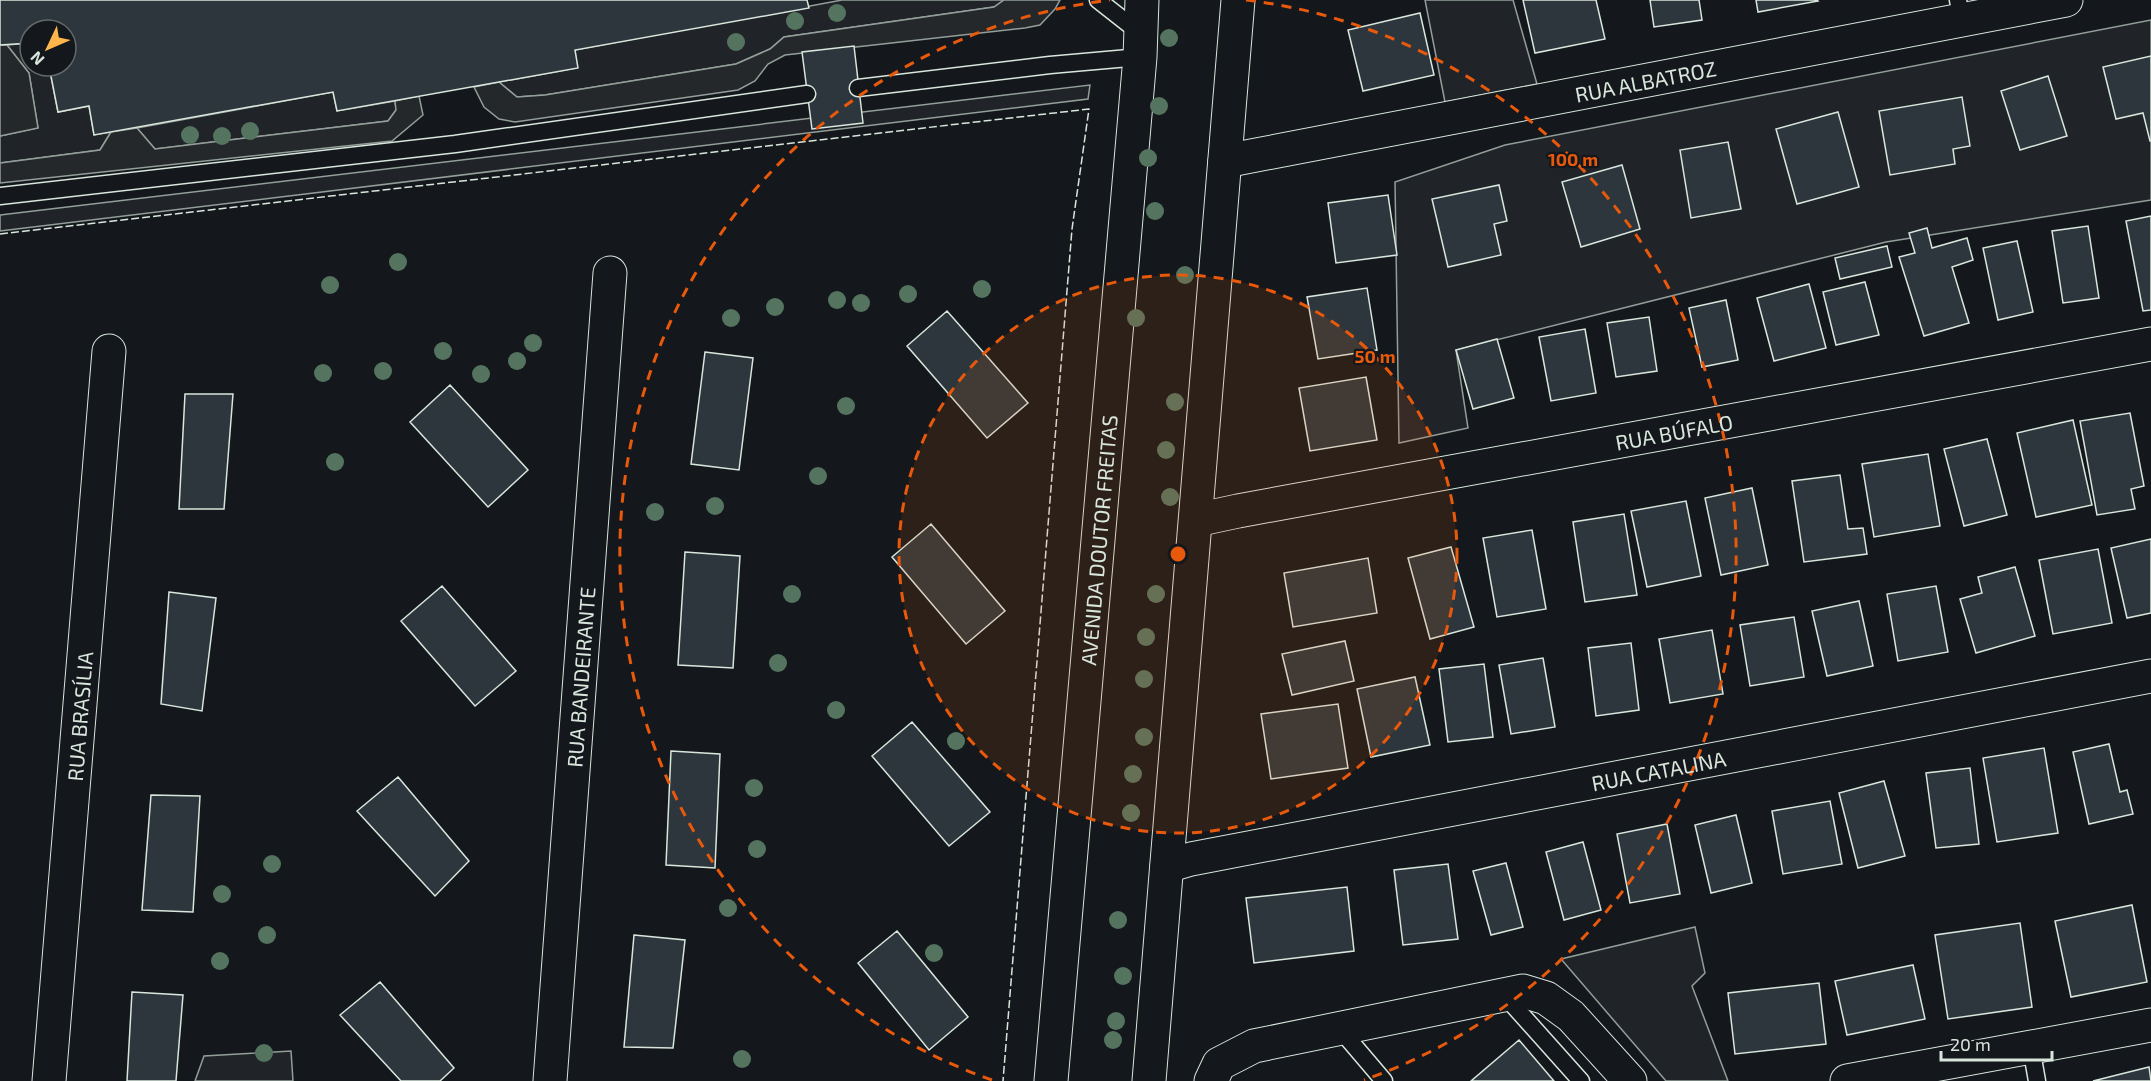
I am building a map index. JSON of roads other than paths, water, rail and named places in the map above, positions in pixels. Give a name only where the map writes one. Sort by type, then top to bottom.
[{"type":"street","name":"AVENIDA DOUTOR FREITAS","points":[[1051,1081],[1142,0]]},
{"type":"street","points":[[1149,1081],[1197,520],[1238,0]]},
{"type":"street","name":"RUA ALBATROZ","points":[[1225,161],[1960,10],[2066,0]]},
{"type":"street","name":"RUA BANDEIRANTE","points":[[550,1081],[610,273]]},
{"type":"street","name":"RUA BÚFALO","points":[[1197,520],[1250,508],[2151,344]]},
{"type":"street","name":"RUA BRASÍLIA","points":[[49,1081],[109,351]]},
{"type":"street","name":"RUA CATALINA","points":[[1167,866],[1191,859],[2151,676]]},
{"type":"street","points":[[1211,1081],[1219,1064],[1254,1046],[1523,991],[1546,998],[1570,1016],[1630,1081]]},
{"type":"street","points":[[1847,1081],[1929,1074],[2031,1047],[2151,1025]]},
{"type":"lane","points":[[1098,0],[1140,45]]},
{"type":"lane","points":[[858,87],[1140,45]]},
{"type":"lane","points":[[0,196],[455,144],[807,94]]},
{"type":"lane","points":[[1504,995],[1581,1081]]},
{"type":"lane","points":[[1339,1028],[1383,1081]]},
{"type":"lane","points":[[2031,1047],[2037,1081]]}]
